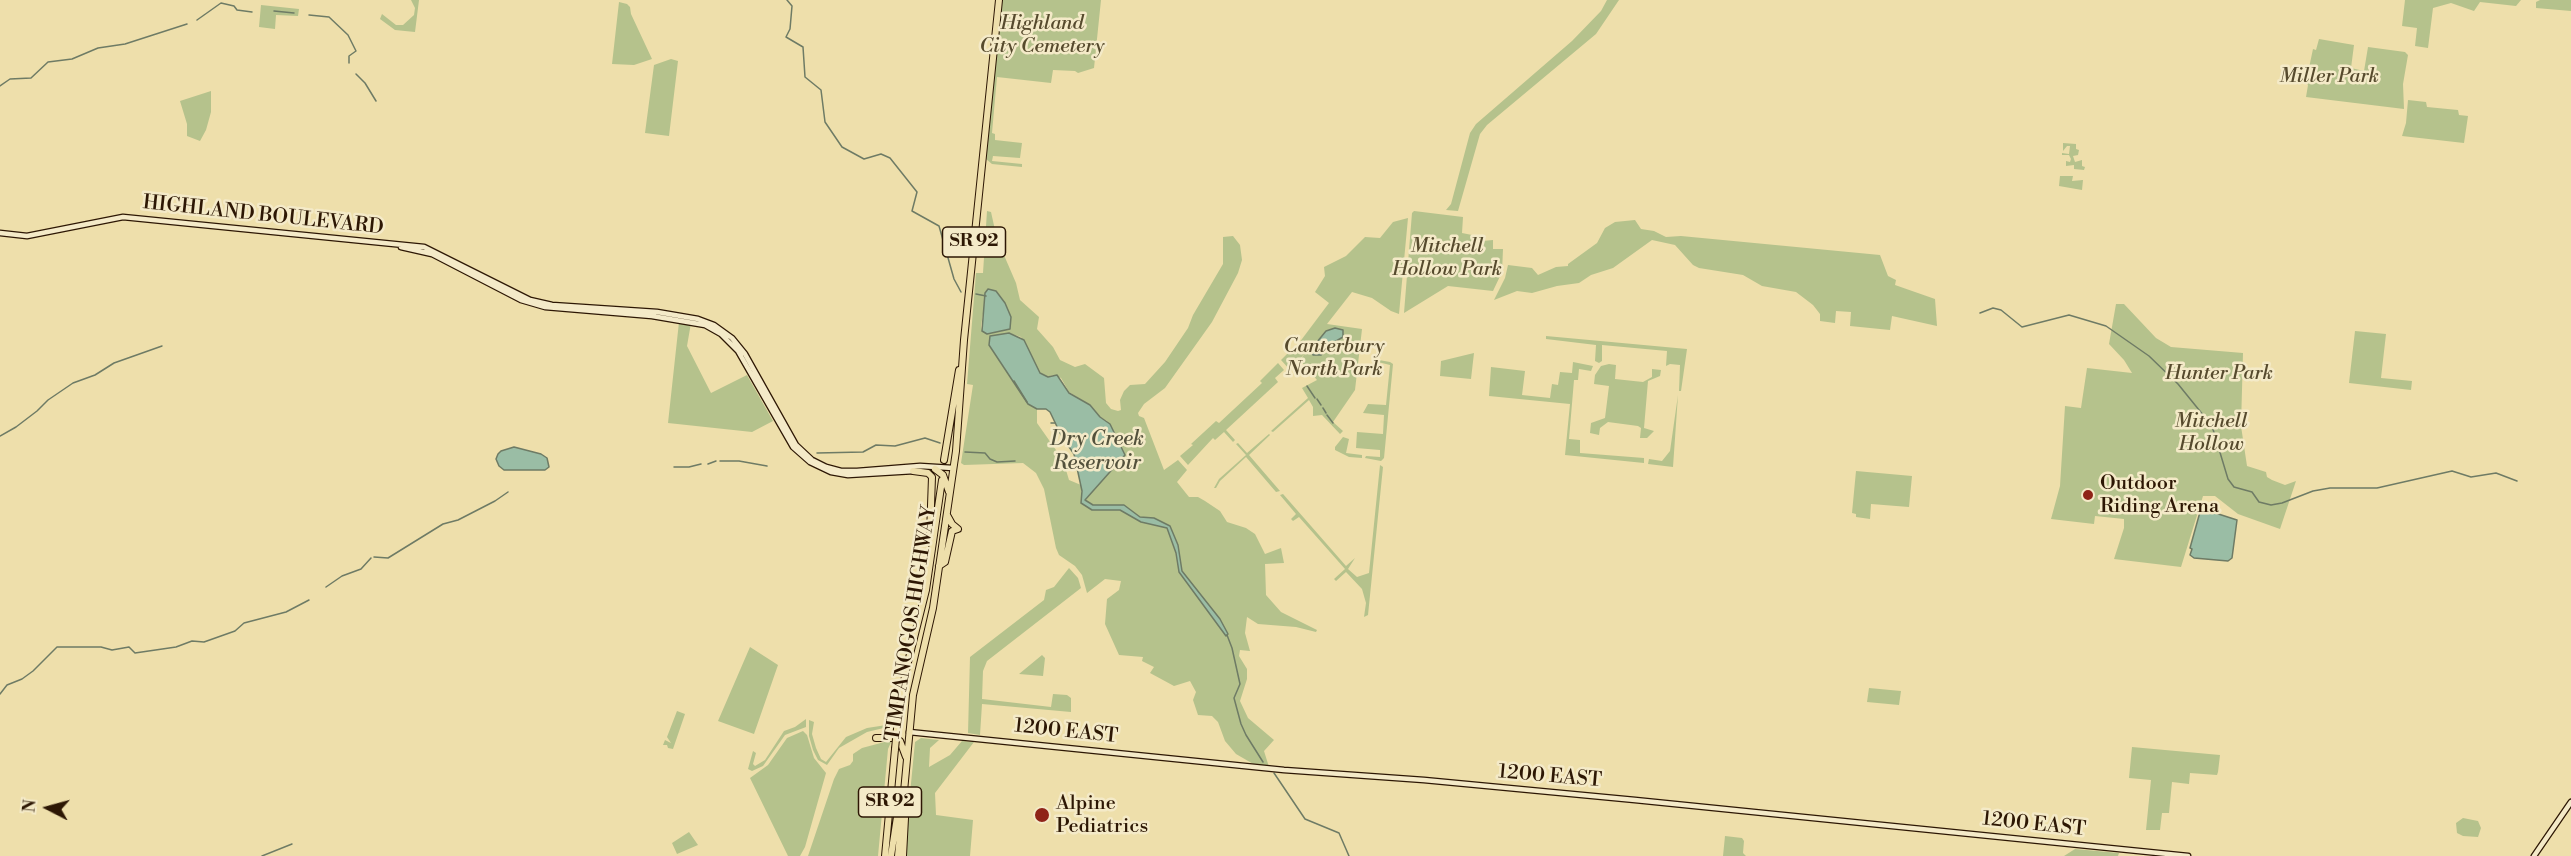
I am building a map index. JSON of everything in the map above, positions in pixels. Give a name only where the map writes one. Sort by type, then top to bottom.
[{"type":"main road","name":"SR 92","points":[[953,468],[999,0]]},
{"type":"main road","name":"HIGHLAND BOULEVARD","points":[[0,233],[27,236],[128,217],[414,246],[433,250],[530,300],[552,305],[657,312],[694,318],[714,325],[732,338],[745,354],[796,445],[812,460],[826,467],[840,471],[929,466],[953,468]]},
{"type":"main road","name":"HIGHLAND BOULEVARD","points":[[396,245],[432,254],[521,300],[545,308],[652,316],[705,325],[721,334],[738,351],[793,447],[810,462],[831,472],[848,475],[953,468]]},
{"type":"main road","name":"SR 92","points":[[944,460],[964,340]]},
{"type":"main road","name":"TIMPANOGOS HIGHWAY","points":[[906,762],[913,695],[932,616],[953,468]]},
{"type":"main road","points":[[935,469],[943,475],[950,492]]},
{"type":"main road","points":[[913,471],[928,473],[933,482],[928,572]]},
{"type":"main road","name":"SR 92","points":[[885,856],[898,719],[906,670],[922,607],[942,480]]},
{"type":"main road","points":[[939,566],[945,562],[952,531],[958,529],[946,514]]},
{"type":"main road","name":"1200 EAST","points":[[909,732],[1284,770],[1424,780],[2188,856]]},
{"type":"main road","points":[[876,738],[893,738],[900,741],[906,762],[891,856]]},
{"type":"main road","name":"SR 92","points":[[900,856],[907,798],[906,762]]},
{"type":"main road","points":[[2534,856],[2571,802]]},
{"type":"green space","points":[[411,0],[419,0],[415,32],[395,30],[380,19],[382,14],[396,25],[403,25],[414,15],[415,8]]},
{"type":"green space","name":"Highland City Cemetery","points":[[1002,0],[1101,0],[1094,68],[1078,73],[1053,70],[1051,83],[997,77],[992,133],[995,134],[995,140],[1022,143],[1020,158],[993,156],[992,161],[1022,164],[1022,167],[992,164],[986,159]]},
{"type":"green space","points":[[1607,0],[1619,0],[1596,34],[1487,125],[1480,134],[1458,211],[1446,210],[1451,204],[1470,133],[1476,124],[1572,41],[1601,11]]},
{"type":"green space","points":[[2405,0],[2521,0],[2516,6],[2480,2],[2474,11],[2451,3],[2433,8],[2428,48],[2415,46],[2417,28],[2402,26]]},
{"type":"green space","points":[[2571,0],[2571,11],[2536,8],[2536,2]]},
{"type":"green space","points":[[619,2],[630,7],[631,14],[652,59],[634,65],[612,64]]},
{"type":"green space","points":[[261,5],[299,9],[298,16],[276,15],[275,29],[259,27]]},
{"type":"green space","name":"Miller Park","points":[[2319,39],[2354,45],[2351,68],[2364,71],[2368,47],[2405,52],[2408,55],[2403,84],[2404,109],[2306,97],[2308,85],[2306,82],[2313,49],[2316,50]]},
{"type":"green space","points":[[671,59],[678,61],[669,136],[645,133],[654,65]]},
{"type":"green space","points":[[211,91],[211,112],[200,141],[187,136],[187,124],[180,101]]},
{"type":"green space","points":[[2408,100],[2426,102],[2427,107],[2458,110],[2459,115],[2468,116],[2464,143],[2402,136],[2406,123]]},
{"type":"green space","points":[[2063,143],[2076,144],[2076,149],[2079,150],[2078,155],[2073,156],[2075,162],[2082,160],[2084,170],[2074,169],[2074,165],[2066,166],[2066,161],[2070,162],[2071,159],[2069,155],[2062,155],[2062,153],[2069,154],[2070,146],[2063,151]]},
{"type":"green space","points":[[2060,176],[2073,176],[2072,181],[2083,180],[2082,190],[2059,186]]},
{"type":"green space","points":[[987,211],[991,212],[997,239],[1016,283],[1020,300],[1039,317],[1037,329],[1053,347],[1060,360],[1075,367],[1085,364],[1104,378],[1106,403],[1111,409],[1118,411],[1121,410],[1120,400],[1124,391],[1130,385],[1145,384],[1165,362],[1188,328],[1193,315],[1223,264],[1223,237],[1233,236],[1240,245],[1242,260],[1238,273],[1212,322],[1165,388],[1144,404],[1138,413],[1144,418],[1164,470],[1178,460],[1187,470],[1177,482],[1189,497],[1198,497],[1220,511],[1227,522],[1246,528],[1255,534],[1265,554],[1281,548],[1284,563],[1265,564],[1266,595],[1281,612],[1317,630],[1316,632],[1296,627],[1258,624],[1247,617],[1245,633],[1250,651],[1240,650],[1239,656],[1247,669],[1247,679],[1240,701],[1248,718],[1274,740],[1264,751],[1269,767],[1255,765],[1236,754],[1225,741],[1218,722],[1212,716],[1198,715],[1193,700],[1196,692],[1190,681],[1174,686],[1150,673],[1154,667],[1142,661],[1143,657],[1119,655],[1105,624],[1107,599],[1119,590],[1121,581],[1105,579],[1087,593],[1082,575],[1075,566],[1059,555],[1056,548],[1044,489],[1036,473],[1023,463],[964,465],[961,463],[973,385],[967,384],[976,273],[983,273]],"holes":[[[987,289],[996,291],[1003,300],[1011,317],[1010,329],[988,333],[982,331]],[[1009,333],[1021,337],[1040,373],[1045,377],[1054,375],[1061,378],[1069,392],[1090,405],[1100,417],[1107,421],[1125,455],[1082,503],[1081,485],[1069,480],[1063,460],[1037,423],[1037,409],[1028,404],[989,345],[1002,335]]]},
{"type":"green space","name":"Mitchell Hollow Park","points":[[1414,211],[1463,217],[1462,233],[1472,235],[1472,242],[1493,240],[1493,249],[1503,249],[1502,272],[1493,291],[1448,286],[1404,313]]},
{"type":"green space","name":"Canterbury North Park","points":[[1408,218],[1399,314],[1372,298],[1352,292],[1327,324],[1362,329],[1355,390],[1333,422],[1343,431],[1340,434],[1322,415],[1313,416],[1313,407],[1309,400],[1273,432],[1271,431],[1308,398],[1302,388],[1317,380],[1300,360],[1317,337],[1291,371],[1281,360],[1291,350],[1293,351],[1329,303],[1315,292],[1325,276],[1324,267],[1346,256],[1365,237],[1380,238],[1393,222]]},
{"type":"green space","points":[[1635,220],[1641,229],[1654,231],[1666,237],[1681,236],[1880,255],[1888,276],[1896,280],[1895,285],[1935,299],[1937,326],[1892,316],[1890,330],[1850,326],[1851,312],[1836,311],[1835,323],[1820,321],[1820,314],[1813,305],[1796,292],[1762,286],[1743,275],[1699,268],[1693,265],[1675,245],[1652,240],[1613,268],[1591,275],[1579,283],[1532,293],[1517,291],[1494,300],[1505,278],[1508,265],[1532,268],[1538,275],[1556,267],[1568,266],[1597,243],[1605,228],[1615,222]]},
{"type":"green space","points":[[2116,304],[2124,304],[2156,338],[2171,347],[2243,353],[2241,426],[2247,466],[2266,472],[2267,477],[2285,485],[2296,481],[2280,529],[2238,514],[2215,496],[2203,496],[2181,567],[2114,559],[2124,528],[2124,519],[2095,516],[2094,524],[2051,519],[2060,486],[2065,406],[2081,408],[2087,368],[2132,373],[2124,360],[2109,344]]},
{"type":"green space","points":[[679,322],[691,323],[687,346],[711,393],[747,375],[773,421],[752,432],[668,423]]},
{"type":"green space","points":[[2355,331],[2386,334],[2381,378],[2412,381],[2411,390],[2349,383]]},
{"type":"green space","points":[[1546,336],[1687,349],[1681,391],[1679,391],[1680,365],[1666,366],[1667,351],[1602,345],[1602,361],[1599,363],[1595,361],[1596,345],[1546,339]]},
{"type":"green space","points":[[1474,353],[1471,379],[1440,376],[1441,361]]},
{"type":"green space","points":[[1379,360],[1393,364],[1384,458],[1381,461],[1365,458],[1366,456],[1380,457],[1380,450],[1356,448],[1357,432],[1383,434],[1384,415],[1363,413],[1368,404],[1386,405],[1390,365],[1378,362]]},
{"type":"green space","points":[[1573,362],[1593,366],[1591,371],[1579,369],[1578,380],[1574,380],[1569,439],[1580,440],[1580,453],[1644,458],[1644,463],[1565,455],[1570,404],[1489,396],[1491,367],[1525,371],[1522,395],[1550,398],[1552,384],[1558,385],[1560,372],[1572,373]]},
{"type":"green space","points":[[1278,363],[1284,370],[1275,378],[1278,382],[1226,430],[1235,440],[1233,442],[1224,432],[1215,440],[1213,438],[1188,465],[1180,456],[1216,421],[1219,423],[1262,383],[1260,381]]},
{"type":"green space","points":[[1616,365],[1615,379],[1643,382],[1652,377],[1652,369],[1661,370],[1660,376],[1648,381],[1644,428],[1654,431],[1647,438],[1640,438],[1641,428],[1638,426],[1608,422],[1600,428],[1599,435],[1590,433],[1591,423],[1605,418],[1609,386],[1594,384],[1595,375],[1601,366]]},
{"type":"green space","points":[[1678,395],[1673,467],[1648,464],[1649,459],[1662,461],[1670,451]]},
{"type":"green space","points":[[1269,434],[1249,455],[1280,491],[1276,492],[1246,457],[1214,488],[1219,479],[1246,455],[1236,444],[1238,443],[1247,453]]},
{"type":"green space","points":[[1343,437],[1349,439],[1346,453],[1362,455],[1362,458],[1349,457],[1335,450]]},
{"type":"green space","points":[[1380,465],[1383,467],[1368,615],[1364,617],[1366,603],[1362,589],[1346,572],[1336,581],[1334,579],[1345,569],[1299,517],[1293,521],[1291,519],[1296,514],[1280,495],[1283,494],[1346,566],[1355,558],[1348,569],[1357,577],[1369,573]]},
{"type":"green space","points":[[1856,471],[1912,476],[1909,507],[1871,504],[1870,519],[1856,517],[1856,514],[1852,513]]},
{"type":"green space","points":[[1069,568],[1078,578],[1081,588],[987,661],[983,671],[982,699],[1051,707],[1053,694],[1067,695],[1071,698],[1071,712],[982,704],[980,735],[968,733],[970,657],[1044,600],[1046,590],[1054,587]]},
{"type":"green space","points":[[750,647],[778,665],[754,734],[718,721]]},
{"type":"green space","points":[[1042,655],[1045,658],[1043,676],[1019,674]]},
{"type":"green space","points":[[1869,688],[1901,691],[1899,705],[1867,702]]},
{"type":"green space","points":[[677,711],[685,714],[673,749],[663,745],[665,740],[671,743],[667,737]]},
{"type":"green space","points":[[806,719],[806,727],[785,735],[763,766],[752,771],[748,769],[753,751],[756,753],[753,764],[755,766],[765,760],[784,731]]},
{"type":"green space","points":[[809,720],[814,722],[812,734],[816,748],[821,759],[826,762],[846,737],[867,728],[893,724],[867,732],[839,748],[827,765],[818,760],[813,750],[809,736]]},
{"type":"green space","points":[[803,731],[807,735],[814,758],[826,773],[805,847],[800,856],[788,856],[750,778],[768,765],[787,738]]},
{"type":"green space","points":[[921,738],[939,740],[930,748],[929,767],[950,755],[962,741],[974,742],[935,793],[936,815],[973,820],[970,856],[904,856],[915,742]]},
{"type":"green space","points":[[892,740],[888,749],[878,856],[808,856],[839,769],[850,765],[853,761],[853,754],[862,748]]},
{"type":"green space","points":[[2132,747],[2220,755],[2218,772],[2217,775],[2190,773],[2189,784],[2172,782],[2169,813],[2162,813],[2160,830],[2146,830],[2151,780],[2129,778]]},
{"type":"green space","points":[[2463,818],[2478,821],[2481,828],[2478,837],[2463,836],[2457,833],[2456,823]]},
{"type":"green space","points":[[689,832],[698,845],[677,854],[672,843]]},
{"type":"green space","points":[[1725,836],[1742,838],[1743,853],[1746,856],[1723,856]]},
{"type":"green space","points":[[2075,849],[2119,853],[2118,856],[2064,856]]},
{"type":"water","points":[[988,289],[996,291],[1005,303],[1011,317],[1010,329],[987,334],[982,331],[985,293]]},
{"type":"water","points":[[1335,328],[1343,330],[1343,337],[1331,344],[1321,355],[1313,355],[1311,351],[1317,342],[1326,331]]},
{"type":"water","name":"Dry Creek Reservoir","points":[[1009,333],[1024,340],[1040,373],[1048,377],[1057,375],[1069,393],[1090,405],[1100,417],[1110,424],[1125,455],[1085,500],[1093,505],[1124,505],[1140,517],[1154,518],[1170,526],[1178,545],[1182,571],[1220,619],[1228,634],[1226,636],[1179,572],[1176,553],[1167,528],[1141,522],[1120,510],[1092,510],[1081,503],[1082,491],[1074,454],[1062,437],[1050,412],[1028,404],[989,345],[990,336]]},
{"type":"water","points":[[514,447],[541,454],[547,458],[549,467],[545,470],[504,470],[496,459],[498,454]]},
{"type":"water","points":[[2206,510],[2237,520],[2232,558],[2228,561],[2194,558],[2190,555],[2200,512]]},
{"type":"waterway","points":[[787,0],[792,6],[790,29],[786,37],[803,47],[805,77],[821,90],[825,122],[842,147],[864,159],[881,154],[890,158],[917,192],[912,211],[939,226],[954,279],[961,292]]},
{"type":"waterway","points":[[197,20],[221,3],[234,6],[237,10],[252,12]]},
{"type":"waterway","points":[[274,11],[294,13]]},
{"type":"waterway","points":[[309,15],[329,17],[348,35],[356,51],[349,56],[349,63]]},
{"type":"waterway","points":[[0,86],[10,79],[31,78],[48,62],[72,59],[98,48],[125,44],[187,24]]},
{"type":"waterway","points":[[356,74],[365,83],[376,101]]},
{"type":"waterway","points":[[976,294],[986,296]]},
{"type":"waterway","points":[[1980,313],[1993,308],[2001,310],[2022,327],[2069,315],[2106,326],[2149,356],[2178,384],[2212,426],[2228,479],[2234,487],[2252,492],[2259,502],[2271,505],[2282,503],[2313,491],[2330,488],[2377,488],[2452,471],[2471,477],[2496,473],[2517,481]]},
{"type":"waterway","points":[[0,436],[16,427],[48,400],[73,383],[95,375],[114,363],[162,346]]},
{"type":"waterway","points":[[1014,381],[1027,402]]},
{"type":"waterway","points":[[1307,386],[1315,398]]},
{"type":"waterway","points":[[1317,399],[1321,405]]},
{"type":"waterway","points":[[1323,408],[1326,413]]},
{"type":"waterway","points":[[1327,415],[1333,423]]},
{"type":"waterway","points":[[817,453],[863,452],[876,445],[895,446],[925,438],[940,443]]},
{"type":"waterway","points":[[965,452],[985,453],[997,462],[1015,461]]},
{"type":"waterway","points":[[708,464],[716,461]]},
{"type":"waterway","points":[[720,461],[739,461],[767,466]]},
{"type":"waterway","points":[[674,467],[701,464]]},
{"type":"waterway","points":[[374,557],[388,558],[443,524],[458,520],[508,492]]},
{"type":"waterway","points":[[326,587],[342,576],[361,569],[371,558]]},
{"type":"waterway","points":[[0,694],[7,685],[22,679],[33,671],[57,647],[101,647],[112,650],[129,647],[135,653],[176,647],[192,641],[204,642],[235,631],[244,623],[286,612],[309,600]]},
{"type":"waterway","points":[[1227,635],[1240,684],[1234,698],[1241,724],[1263,762]]},
{"type":"waterway","points":[[1274,773],[1305,819],[1339,833],[1349,856]]},
{"type":"waterway","points":[[262,856],[292,844]]},
{"type":"place","name":"Outdoor Riding Arena","points":[[2088,495]]},
{"type":"place","name":"Alpine Pediatrics","points":[[1042,815]]},
{"type":"park label","name":"Hunter Park","points":[[2219,374]]},
{"type":"park label","name":"Mitchell Hollow","points":[[2211,434]]}]
